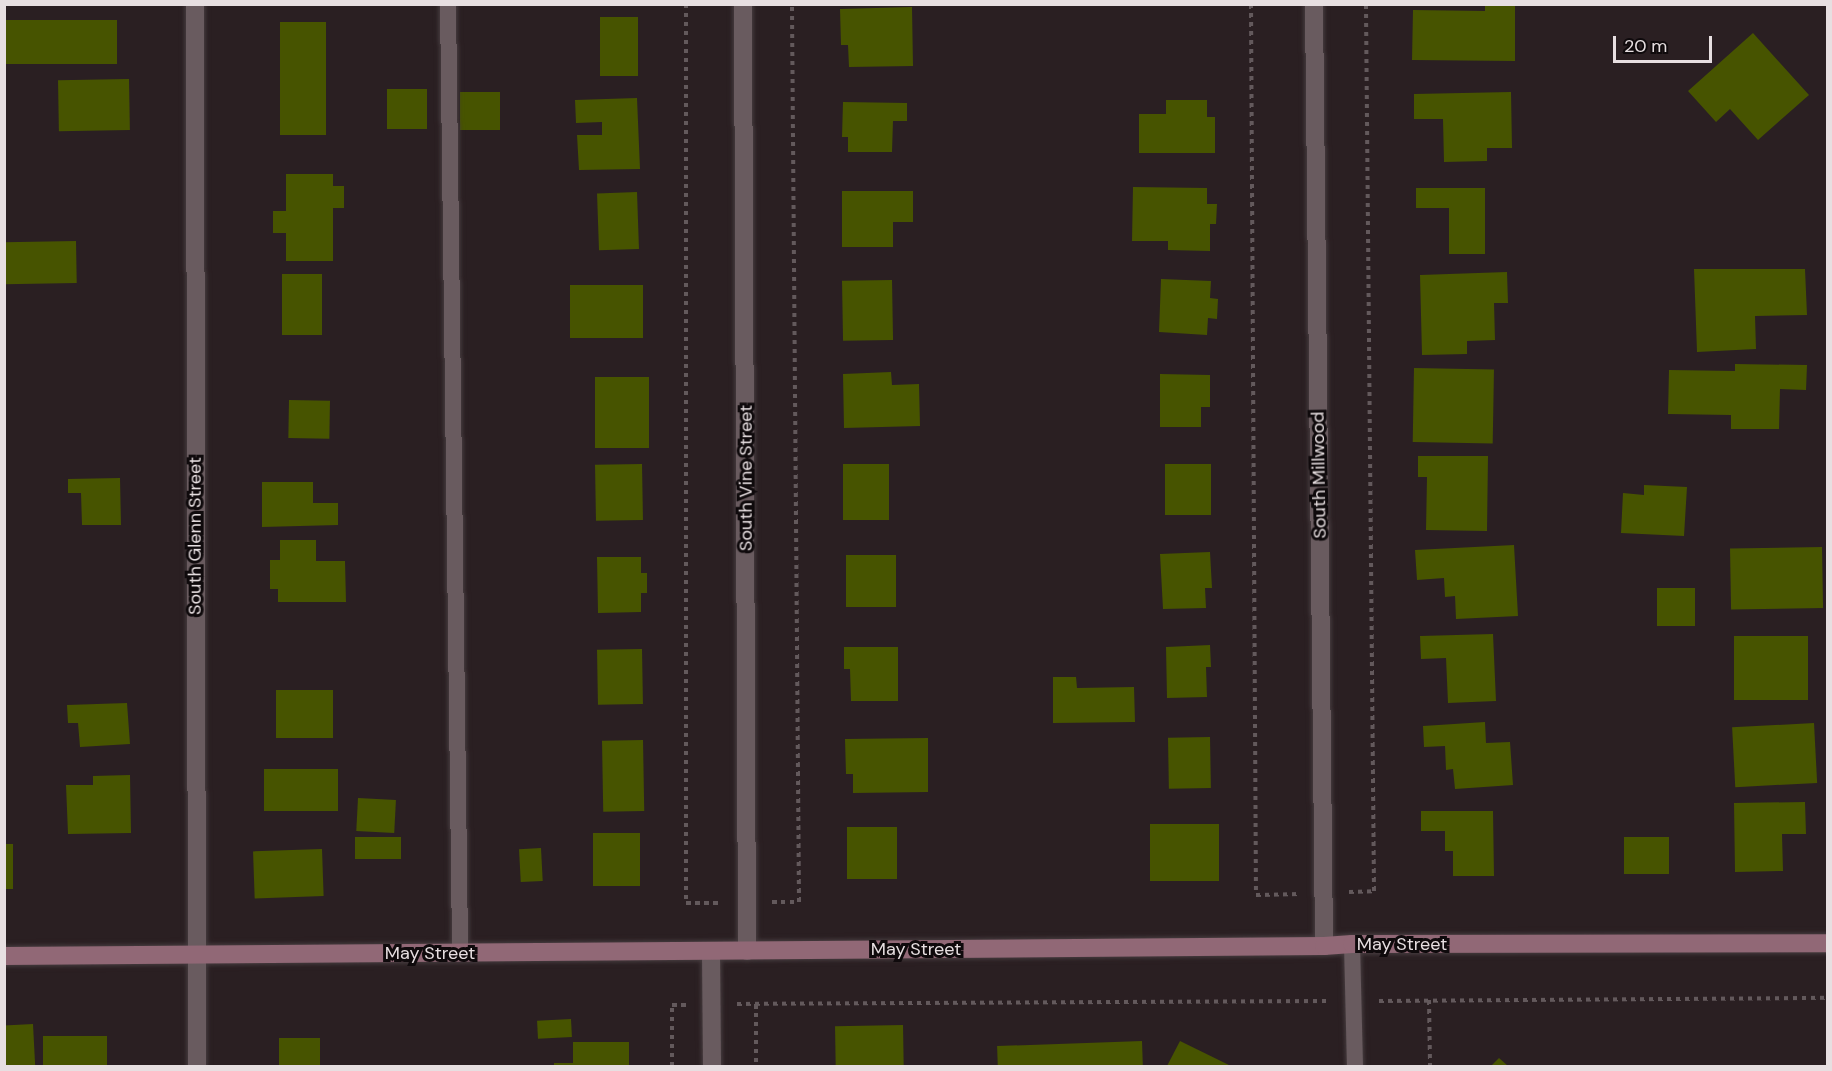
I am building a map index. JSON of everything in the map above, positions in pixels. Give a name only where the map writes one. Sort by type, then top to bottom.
[{"type":"street","name":"South Glenn Street","points":[[195,4],[197,1066]]},
{"type":"street","name":"South Vine Street","points":[[743,4],[747,951]]},
{"type":"street","name":"South Millwood","points":[[1314,4],[1324,946]]},
{"type":"street","name":"May Street","points":[[4,956],[1352,944],[1827,943]]},
{"type":"street","points":[[711,951],[712,1066]]},
{"type":"lane","points":[[448,4],[460,952]]},
{"type":"lane","points":[[1352,944],[1355,1066]]},
{"type":"path","points":[[1251,4],[1256,895],[1374,891],[1366,4]]},
{"type":"path","points":[[672,1066],[672,1005],[1827,998]]},
{"type":"path","points":[[1429,1000],[1430,1066]]},
{"type":"path","points":[[756,1004],[756,1066]]},
{"type":"building","points":[[1485,4],[1515,4],[1515,61],[1412,60],[1413,10],[1485,11]]},
{"type":"building","points":[[912,7],[913,66],[849,67],[848,45],[841,45],[840,9]]},
{"type":"building","points":[[600,17],[638,17],[638,76],[600,76]]},
{"type":"building","points":[[4,20],[117,20],[117,64],[4,64]]},
{"type":"building","points":[[280,22],[326,22],[326,135],[280,135]]},
{"type":"building","points":[[1753,33],[1809,95],[1758,140],[1730,109],[1716,122],[1688,91]]},
{"type":"building","points":[[129,79],[130,130],[59,131],[58,80]]},
{"type":"building","points":[[387,89],[427,89],[427,129],[387,129]]},
{"type":"building","points":[[460,92],[500,92],[500,130],[460,130]]},
{"type":"building","points":[[1511,92],[1512,148],[1487,148],[1487,161],[1444,162],[1443,119],[1414,119],[1414,94]]},
{"type":"building","points":[[637,98],[640,169],[579,170],[577,135],[602,135],[602,122],[576,123],[575,100]]},
{"type":"building","points":[[1166,100],[1207,100],[1207,117],[1215,117],[1215,153],[1139,153],[1139,114],[1166,114]]},
{"type":"building","points":[[843,102],[907,103],[907,121],[893,121],[892,152],[848,152],[848,137],[842,137]]},
{"type":"building","points":[[286,174],[333,174],[333,186],[344,186],[344,208],[333,208],[333,261],[286,261],[286,233],[273,233],[273,211],[286,211]]},
{"type":"building","points":[[1133,187],[1207,188],[1207,204],[1217,204],[1216,224],[1210,224],[1210,251],[1168,250],[1168,241],[1132,241]]},
{"type":"building","points":[[1416,188],[1485,188],[1485,254],[1449,254],[1449,208],[1416,208]]},
{"type":"building","points":[[842,191],[913,191],[913,222],[893,222],[893,247],[842,247]]},
{"type":"building","points":[[637,192],[639,249],[599,250],[597,193]]},
{"type":"building","points":[[76,241],[77,283],[5,284],[4,242]]},
{"type":"building","points":[[1694,269],[1805,269],[1807,315],[1755,316],[1756,349],[1697,352]]},
{"type":"building","points":[[1507,272],[1508,303],[1494,303],[1495,340],[1467,341],[1467,354],[1422,355],[1420,275]]},
{"type":"building","points":[[282,274],[322,274],[322,335],[282,335]]},
{"type":"building","points":[[1161,279],[1211,281],[1210,298],[1218,299],[1217,319],[1208,318],[1207,335],[1159,332]]},
{"type":"building","points":[[892,280],[893,340],[843,341],[842,281]]},
{"type":"building","points":[[570,285],[643,285],[643,338],[570,338]]},
{"type":"building","points":[[1735,364],[1807,365],[1806,390],[1780,389],[1779,429],[1731,429],[1731,415],[1668,414],[1669,370],[1735,371]]},
{"type":"building","points":[[1414,368],[1494,369],[1493,443],[1413,442]]},
{"type":"building","points":[[891,372],[892,385],[919,384],[920,426],[844,428],[843,374]]},
{"type":"building","points":[[1160,374],[1210,375],[1210,407],[1201,407],[1201,427],[1160,427]]},
{"type":"building","points":[[595,377],[649,377],[649,448],[595,448]]},
{"type":"building","points":[[289,400],[330,401],[329,439],[288,438]]},
{"type":"building","points":[[1418,456],[1488,456],[1487,531],[1426,530],[1427,477],[1418,477]]},
{"type":"building","points":[[642,464],[643,520],[596,521],[595,465]]},
{"type":"building","points":[[843,464],[889,464],[889,520],[843,520]]},
{"type":"building","points":[[1165,464],[1211,464],[1211,515],[1165,515]]},
{"type":"building","points":[[120,478],[121,525],[82,525],[81,493],[68,493],[68,479]]},
{"type":"building","points":[[262,482],[313,482],[313,503],[338,503],[338,525],[262,527]]},
{"type":"building","points":[[1644,485],[1687,487],[1684,536],[1621,533],[1623,493],[1644,495]]},
{"type":"building","points":[[280,540],[316,540],[316,561],[345,561],[346,602],[278,602],[278,589],[270,589],[270,560],[280,560]]},
{"type":"building","points":[[1514,545],[1518,616],[1456,619],[1455,596],[1445,597],[1444,578],[1417,580],[1415,550]]},
{"type":"building","points":[[1822,547],[1823,608],[1731,610],[1730,549]]},
{"type":"building","points":[[1210,552],[1212,588],[1205,588],[1206,608],[1163,609],[1160,554]]},
{"type":"building","points":[[846,555],[896,555],[896,607],[846,607]]},
{"type":"building","points":[[597,557],[641,557],[641,573],[647,573],[647,593],[641,593],[641,612],[598,613]]},
{"type":"building","points":[[1657,588],[1695,588],[1695,626],[1657,626]]},
{"type":"building","points":[[1493,634],[1496,701],[1448,703],[1446,658],[1421,659],[1420,636]]},
{"type":"building","points":[[1734,636],[1808,636],[1808,700],[1734,700]]},
{"type":"building","points":[[1210,645],[1211,667],[1206,667],[1207,697],[1167,698],[1166,647]]},
{"type":"building","points":[[844,647],[898,647],[898,701],[851,701],[850,669],[844,669]]},
{"type":"building","points":[[642,649],[643,704],[598,705],[597,650]]},
{"type":"building","points":[[1053,677],[1076,677],[1077,688],[1134,687],[1135,722],[1053,723]]},
{"type":"building","points":[[276,690],[333,690],[333,738],[276,738]]},
{"type":"building","points":[[127,703],[130,744],[80,747],[78,723],[68,723],[67,705]]},
{"type":"building","points":[[1485,722],[1486,743],[1510,742],[1513,785],[1455,789],[1453,769],[1446,770],[1445,746],[1424,747],[1423,726]]},
{"type":"building","points":[[1814,723],[1817,783],[1735,787],[1732,727]]},
{"type":"building","points":[[1210,737],[1211,788],[1169,789],[1168,738]]},
{"type":"building","points":[[928,738],[928,792],[853,793],[853,774],[846,774],[845,739]]},
{"type":"building","points":[[643,740],[644,811],[603,812],[602,741]]},
{"type":"building","points":[[264,769],[338,769],[338,811],[264,811]]},
{"type":"building","points":[[130,775],[131,833],[68,834],[66,785],[93,785],[93,776]]},
{"type":"building","points":[[358,798],[396,800],[394,833],[356,831]]},
{"type":"building","points":[[1805,802],[1806,834],[1782,834],[1783,871],[1735,872],[1734,803]]},
{"type":"building","points":[[1421,811],[1493,811],[1494,876],[1453,876],[1453,851],[1445,851],[1445,831],[1421,831]]},
{"type":"building","points":[[1150,824],[1219,824],[1219,881],[1150,881]]},
{"type":"building","points":[[847,827],[897,827],[897,879],[847,879]]},
{"type":"building","points":[[593,833],[640,833],[640,886],[593,886]]},
{"type":"building","points":[[355,837],[401,837],[401,859],[355,859]]},
{"type":"building","points":[[1624,837],[1669,837],[1669,874],[1624,874]]},
{"type":"building","points":[[5,844],[13,844],[13,889],[5,889]]},
{"type":"building","points":[[541,848],[543,881],[521,882],[519,849]]},
{"type":"building","points":[[322,849],[324,896],[255,898],[253,851]]},
{"type":"building","points":[[571,1019],[572,1037],[538,1039],[537,1021]]},
{"type":"building","points":[[33,1024],[35,1066],[6,1066],[4,1026]]},
{"type":"building","points":[[903,1025],[904,1066],[836,1066],[835,1026]]},
{"type":"building","points":[[43,1036],[107,1036],[107,1066],[43,1066]]},
{"type":"building","points":[[279,1038],[320,1038],[320,1066],[279,1066]]},
{"type":"building","points":[[1142,1041],[1143,1066],[998,1066],[997,1046]]},
{"type":"building","points":[[1180,1041],[1231,1066],[1167,1066]]},
{"type":"building","points":[[573,1042],[629,1042],[629,1066],[554,1066],[554,1063],[573,1063]]},
{"type":"building","points":[[1499,1058],[1508,1066],[1491,1066]]}]
